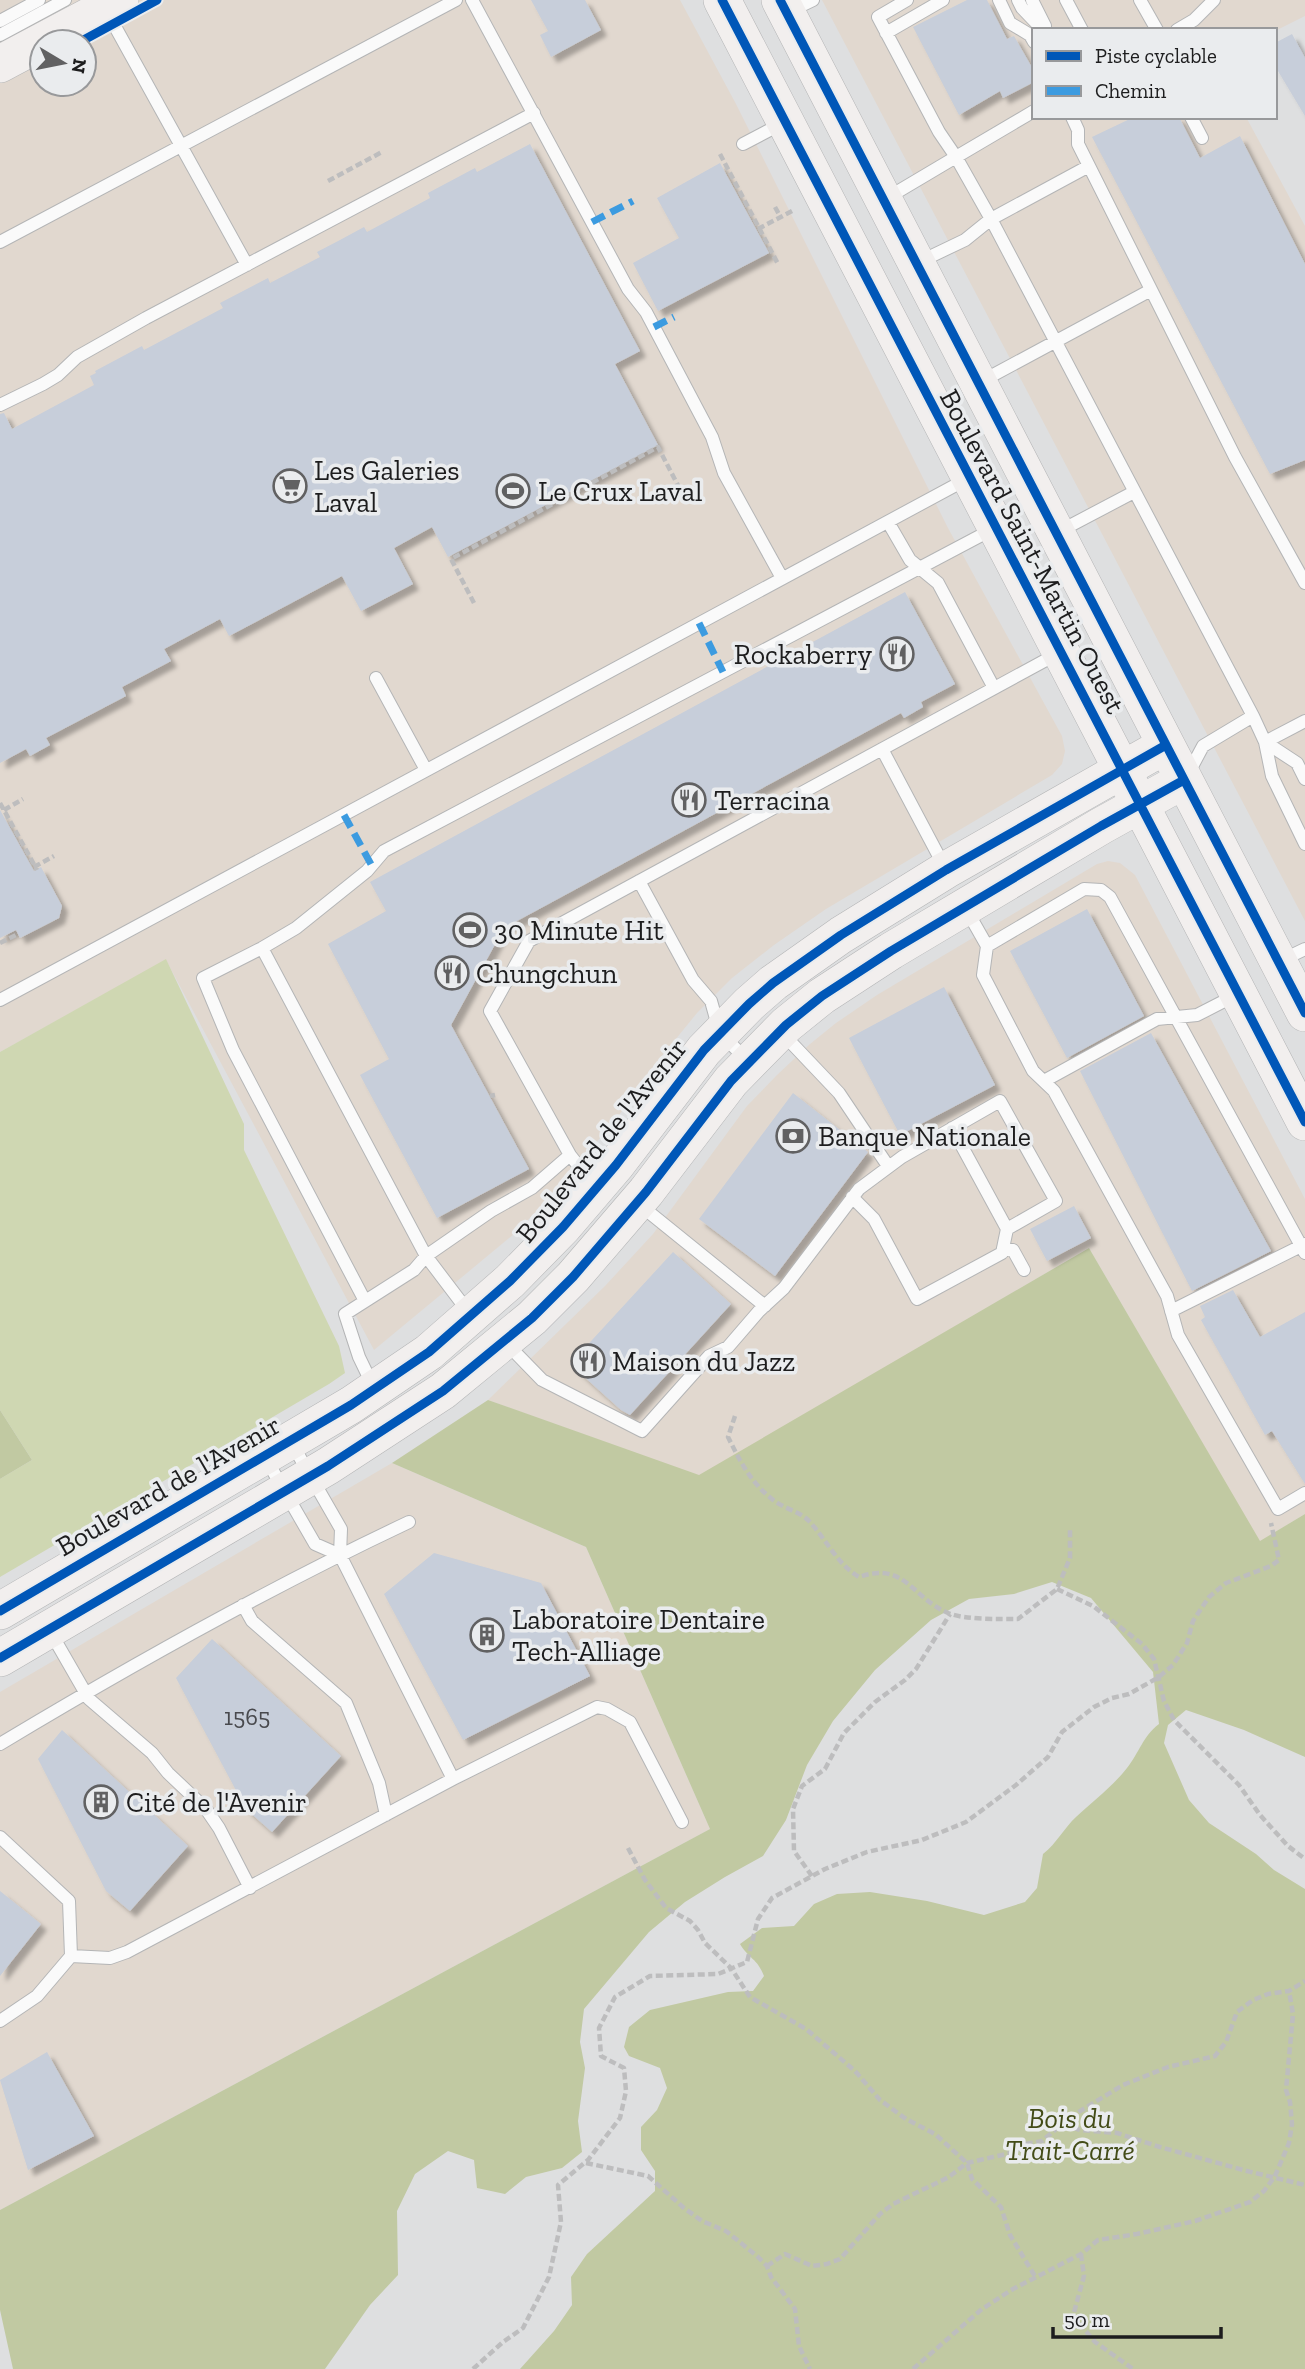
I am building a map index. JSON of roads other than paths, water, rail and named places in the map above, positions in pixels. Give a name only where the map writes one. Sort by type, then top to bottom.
[{"type":"street","name":"Boulevard Saint-Martin Ouest","points":[[722,0],[1305,1122]]},
{"type":"street","points":[[0,64],[109,3]]},
{"type":"street","name":"Boulevard Saint-Martin Ouest","points":[[793,4],[883,200],[1184,780],[1292,956],[1305,1013]]},
{"type":"street","name":"Boulevard de l'Avenir","points":[[0,1611],[374,1390],[429,1352],[542,1250],[601,1184],[667,1096],[720,1033],[755,999],[801,962],[946,870],[1166,745]]},
{"type":"street","points":[[0,1658],[298,1483],[425,1403],[504,1342],[573,1277],[637,1203],[713,1102],[748,1061],[780,1030],[822,996],[965,907],[1184,780]]},
{"type":"lane","points":[[0,21],[39,0]]},
{"type":"lane","points":[[0,35],[65,0]]},
{"type":"lane","points":[[0,242],[456,0]]},
{"type":"lane","points":[[472,0],[628,289],[650,320],[712,437],[724,473],[782,578]]},
{"type":"lane","points":[[908,0],[878,17],[939,132],[991,219],[1253,716],[1265,742],[1272,776],[1305,844]]},
{"type":"lane","points":[[886,33],[943,0]]},
{"type":"lane","points":[[999,0],[1010,23],[1032,38]]},
{"type":"lane","points":[[1018,0],[1022,8],[1043,28]]},
{"type":"lane","points":[[1032,0],[1044,28]]},
{"type":"lane","points":[[1066,0],[1081,28]]},
{"type":"lane","points":[[1140,0],[1156,28]]},
{"type":"lane","points":[[1180,28],[1194,20],[1214,0]]},
{"type":"lane","points":[[109,3],[181,147],[247,265]]},
{"type":"lane","points":[[883,200],[1032,112]]},
{"type":"lane","points":[[0,405],[58,375],[69,363],[92,348],[534,113]]},
{"type":"lane","points":[[1073,119],[1078,130],[1078,144],[1151,290],[1264,512],[1305,583]]},
{"type":"lane","points":[[1192,119],[1202,138]]},
{"type":"lane","points":[[743,144],[785,122]]},
{"type":"lane","points":[[917,263],[965,240],[991,219],[1089,166]]},
{"type":"lane","points":[[979,383],[1151,290]]},
{"type":"lane","points":[[0,1000],[969,477]]},
{"type":"lane","points":[[1056,533],[1134,492]]},
{"type":"lane","points":[[888,522],[910,560],[938,583],[995,688]]},
{"type":"lane","points":[[365,1301],[233,1050],[203,978],[296,928],[367,871],[384,851],[995,528]]},
{"type":"lane","points":[[601,1184],[581,1169],[570,1155],[490,1011],[529,941],[1061,652]]},
{"type":"lane","points":[[376,678],[426,771]]},
{"type":"lane","points":[[1184,780],[1202,746],[1253,716]]},
{"type":"lane","points":[[1265,742],[1305,721]]},
{"type":"lane","points":[[1265,742],[1297,764],[1305,779]]},
{"type":"lane","points":[[1166,745],[1202,746]]},
{"type":"lane","points":[[883,749],[946,870]]},
{"type":"lane","points":[[639,881],[693,980],[711,1002],[720,1033],[748,1061]]},
{"type":"lane","points":[[987,946],[1079,891],[1090,888],[1101,890],[1114,902],[1175,1018],[1304,1247],[1171,1311]]},
{"type":"lane","points":[[965,907],[987,946],[983,975],[1033,1071],[1054,1091],[1167,1296],[1178,1335],[1278,1509],[1305,1493]]},
{"type":"lane","points":[[262,948],[426,1256],[472,1316]]},
{"type":"lane","points":[[1044,1081],[1157,1019],[1197,1015],[1238,994]]},
{"type":"lane","points":[[780,1030],[839,1093],[888,1166]]},
{"type":"lane","points":[[504,1342],[542,1380],[642,1431],[709,1356],[728,1347],[784,1288],[852,1197],[888,1166],[1000,1101],[1056,1201],[1007,1229]]},
{"type":"lane","points":[[852,1197],[874,1219],[917,1299],[1002,1253],[1007,1229],[952,1128]]},
{"type":"lane","points":[[374,1390],[359,1357],[345,1314],[414,1270],[426,1256],[491,1211],[532,1188],[570,1155]]},
{"type":"lane","points":[[637,1203],[765,1306]]},
{"type":"lane","points":[[1003,1248],[1013,1250],[1024,1270]]},
{"type":"lane","points":[[277,1448],[298,1483],[341,1529],[340,1555],[453,1779]]},
{"type":"lane","points":[[277,1448],[298,1483],[315,1544],[340,1555]]},
{"type":"lane","points":[[0,1744],[243,1605],[409,1522]]},
{"type":"lane","points":[[243,1605],[252,1621],[346,1703],[379,1783],[386,1815]]},
{"type":"lane","points":[[49,1630],[85,1693],[152,1753],[168,1773],[206,1809],[219,1828],[250,1888]]},
{"type":"lane","points":[[71,1956],[117,1957],[453,1779],[592,1709],[601,1707],[630,1722],[682,1822]]},
{"type":"lane","points":[[0,1837],[69,1901],[71,1956],[37,1996],[0,2021]]},
{"type":"place","name":"Les Galeries Laval","points":[[290,486]]},
{"type":"place","name":"Le Crux Laval","points":[[513,491]]},
{"type":"place","name":"Rockaberry","points":[[897,654]]},
{"type":"place","name":"Terracina","points":[[689,800]]},
{"type":"place","name":"30 Minute Hit","points":[[470,930]]},
{"type":"place","name":"Chungchun","points":[[452,973]]},
{"type":"place","name":"Banque Nationale","points":[[793,1136]]},
{"type":"place","name":"Maison du Jazz","points":[[588,1361]]},
{"type":"place","name":"Laboratoire Dentaire Tech-Alliage","points":[[487,1635]]},
{"type":"place","name":"Cité de l'Avenir","points":[[101,1802]]},
{"type":"park label","name":"Bois du Trait-Carré","points":[[1070,2134]]}]
